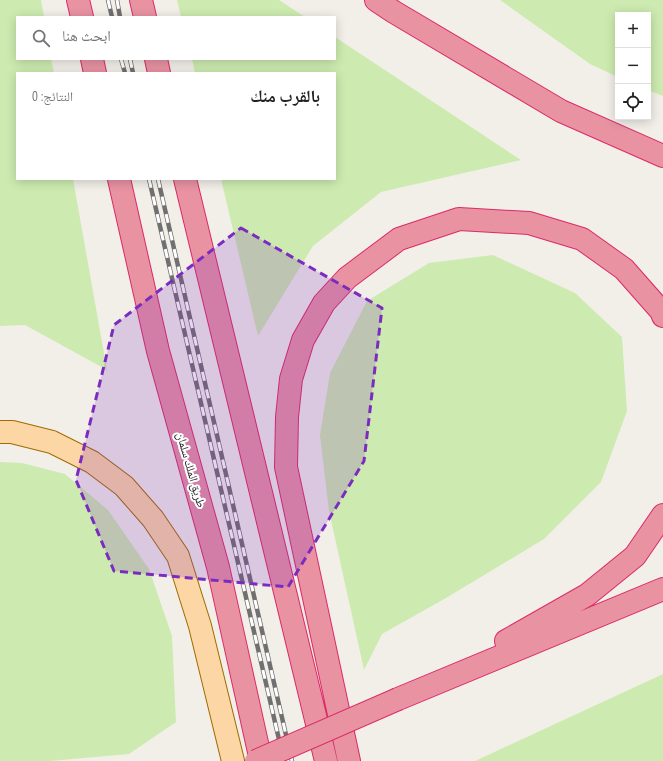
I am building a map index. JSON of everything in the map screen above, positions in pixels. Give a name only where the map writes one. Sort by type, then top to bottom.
[{"type":"highway","points":[[78,0],[82,16]]},
{"type":"highway","points":[[141,0],[145,16]]},
{"type":"highway","points":[[376,0],[561,111],[663,156]]},
{"type":"highway","points":[[92,60],[95,72]]},
{"type":"highway","points":[[156,60],[159,72]]},
{"type":"highway","name":"طريق الملك سلمان","points":[[119,180],[158,351],[218,567],[261,761]]},
{"type":"highway","points":[[185,180],[326,761]]},
{"type":"highway","points":[[349,761],[286,467],[286,417],[291,379],[303,340],[324,303],[347,278],[399,239],[459,219],[529,223],[582,239],[624,269],[661,311],[663,316]]},
{"type":"highway","points":[[439,681],[587,595],[635,556],[663,515]]},
{"type":"highway","points":[[256,761],[439,681],[663,589]]},
{"type":"main road","points":[[0,432],[12,432],[52,442],[92,462],[124,486],[153,519],[178,556],[200,626],[233,761]]},
{"type":"highlighted area","points":[[241,228],[382,308],[364,461],[288,587],[114,571],[76,480],[114,325]]},
{"type":"green space","points":[[0,0],[41,0],[44,16],[16,16],[16,60],[51,60],[54,72],[16,72],[16,180],[73,180],[107,370],[25,325],[0,326]]},
{"type":"green space","points":[[177,0],[279,0],[303,16],[181,16]]},
{"type":"green space","points":[[500,0],[663,0],[663,96],[651,91],[651,12],[615,12],[615,76],[590,64]]},
{"type":"green space","points":[[336,38],[521,160],[381,192],[313,246],[258,336],[221,180],[336,180],[336,72],[195,72],[192,60],[336,60]]},
{"type":"green space","points":[[493,255],[575,293],[622,337],[627,411],[601,482],[544,539],[446,598],[382,634],[364,670],[329,511],[320,435],[330,373],[367,301],[429,263]]},
{"type":"green space","points":[[0,462],[22,463],[65,474],[108,510],[149,569],[172,636],[176,722],[129,754],[50,761],[0,761]]},
{"type":"green space","points":[[663,674],[663,761],[475,761]]},
{"type":"railway","points":[[108,0],[112,16]]},
{"type":"railway","points":[[117,0],[120,16]]},
{"type":"railway","points":[[121,60],[125,72]]},
{"type":"railway","points":[[130,60],[133,72]]},
{"type":"railway","points":[[149,180],[284,761]]},
{"type":"railway","points":[[158,180],[292,761]]}]
